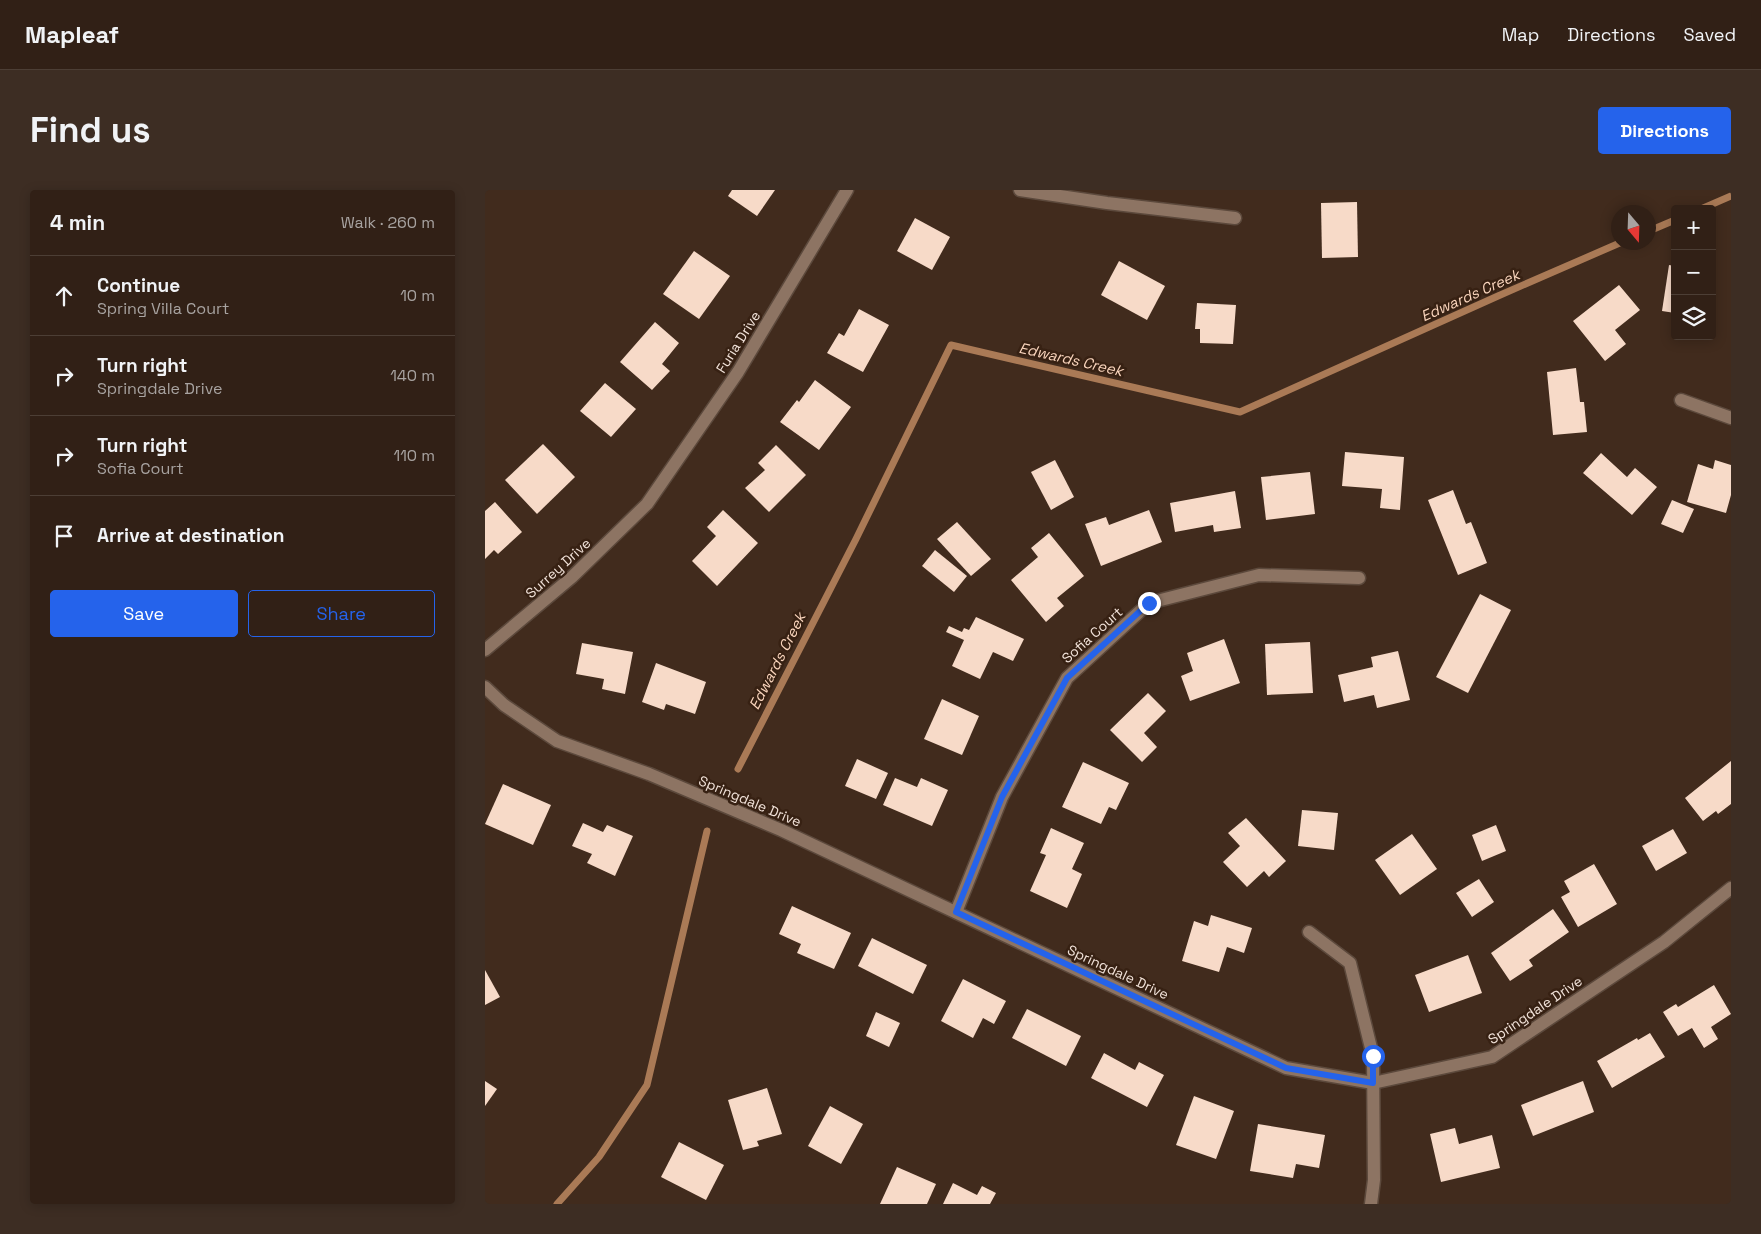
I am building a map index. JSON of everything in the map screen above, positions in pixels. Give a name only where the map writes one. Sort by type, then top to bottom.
[{"type":"street","name":"Furia Drive","points":[[647,504],[738,372],[847,190]]},
{"type":"street","points":[[1020,190],[1235,218]]},
{"type":"street","points":[[1681,400],[1731,418]]},
{"type":"street","name":"Surrey Drive","points":[[485,650],[572,577],[647,504]]},
{"type":"street","name":"Sofia Court","points":[[956,912],[1002,797],[1067,678],[1149,603],[1259,575],[1359,578]]},
{"type":"street","name":"Springdale Drive","points":[[485,687],[504,705],[557,741],[649,774],[781,830],[1286,1068],[1373,1083],[1492,1057],[1663,942],[1731,888]]},
{"type":"street","points":[[1309,932],[1350,963],[1373,1056],[1374,1180],[1371,1204]]},
{"type":"building","points":[[732,190],[775,190],[757,216],[728,196]]},
{"type":"building","points":[[1357,202],[1358,257],[1322,258],[1321,203]]},
{"type":"building","points":[[915,218],[950,237],[932,270],[897,251]]},
{"type":"building","points":[[694,251],[730,276],[699,319],[663,294]]},
{"type":"building","points":[[1119,261],[1165,286],[1147,320],[1101,295]]},
{"type":"building","points":[[1669,265],[1671,265],[1671,312],[1662,311]]},
{"type":"building","points":[[1619,285],[1640,310],[1615,330],[1626,344],[1605,361],[1573,321]]},
{"type":"building","points":[[1197,303],[1236,305],[1233,344],[1200,343],[1200,329],[1195,329]]},
{"type":"building","points":[[859,309],[889,325],[863,372],[827,353],[839,333],[844,336]]},
{"type":"building","points":[[655,322],[679,343],[662,364],[670,371],[652,390],[620,362]]},
{"type":"building","points":[[1576,368],[1580,402],[1584,402],[1587,432],[1553,435],[1547,372]]},
{"type":"building","points":[[815,380],[851,407],[819,450],[780,422],[797,400],[799,402]]},
{"type":"building","points":[[605,383],[636,409],[611,437],[580,411]]},
{"type":"building","points":[[543,444],[575,477],[537,514],[505,480]]},
{"type":"building","points":[[776,445],[806,475],[769,512],[745,488],[765,470],[758,463]]},
{"type":"building","points":[[1345,452],[1404,457],[1400,510],[1380,508],[1382,489],[1342,486]]},
{"type":"building","points":[[1601,453],[1627,477],[1635,468],[1657,487],[1632,515],[1583,473]]},
{"type":"building","points":[[1055,460],[1074,497],[1051,510],[1031,472]]},
{"type":"building","points":[[1715,460],[1731,465],[1731,495],[1726,513],[1687,502],[1698,464],[1713,469]]},
{"type":"building","points":[[1310,472],[1315,514],[1266,520],[1261,477]]},
{"type":"building","points":[[1453,490],[1466,524],[1471,522],[1487,563],[1458,575],[1428,500]]},
{"type":"building","points":[[1235,491],[1241,528],[1214,532],[1213,525],[1175,532],[1170,503]]},
{"type":"building","points":[[1672,500],[1694,509],[1683,533],[1661,524]]},
{"type":"building","points":[[495,502],[522,532],[498,554],[494,550],[485,559],[485,511]]},
{"type":"building","points":[[723,510],[758,543],[717,586],[692,561],[716,536],[707,527]]},
{"type":"building","points":[[1149,510],[1162,542],[1101,566],[1085,524],[1106,517],[1109,525]]},
{"type":"building","points":[[957,522],[991,559],[971,576],[937,539]]},
{"type":"building","points":[[1049,533],[1084,576],[1057,598],[1064,606],[1046,622],[1011,580],[1038,557],[1031,548]]},
{"type":"building","points":[[935,550],[967,576],[954,592],[922,566]]},
{"type":"building","points":[[1480,594],[1511,610],[1468,693],[1436,677]]},
{"type":"building","points":[[976,617],[1024,639],[1013,661],[993,652],[980,679],[952,666],[964,640],[946,632],[949,626],[962,632],[964,628],[969,630]]},
{"type":"building","points":[[1224,639],[1240,683],[1190,701],[1181,676],[1193,671],[1187,653]]},
{"type":"building","points":[[1310,642],[1313,693],[1267,695],[1265,644]]},
{"type":"building","points":[[582,643],[633,652],[625,694],[602,689],[604,679],[576,674]]},
{"type":"building","points":[[1398,651],[1410,700],[1377,708],[1374,695],[1344,702],[1338,675],[1373,667],[1371,657]]},
{"type":"building","points":[[656,663],[706,682],[695,714],[666,704],[664,710],[642,702]]},
{"type":"building","points":[[1148,693],[1166,711],[1144,733],[1157,747],[1142,762],[1110,730]]},
{"type":"building","points":[[942,699],[979,716],[962,755],[924,739]]},
{"type":"building","points":[[857,759],[888,773],[876,799],[845,786]]},
{"type":"building","points":[[1731,761],[1731,804],[1718,814],[1716,811],[1703,821],[1685,798]]},
{"type":"building","points":[[1083,762],[1129,783],[1116,810],[1109,807],[1101,824],[1062,807]]},
{"type":"building","points":[[895,778],[917,787],[921,778],[948,790],[932,826],[883,805]]},
{"type":"building","points":[[503,784],[551,805],[533,845],[485,824]]},
{"type":"building","points":[[1302,810],[1338,813],[1334,850],[1298,846]]},
{"type":"building","points":[[1246,818],[1286,861],[1269,877],[1264,871],[1247,887],[1223,862],[1240,846],[1228,833]]},
{"type":"building","points":[[583,823],[603,832],[607,825],[633,836],[615,876],[587,863],[592,854],[572,846]]},
{"type":"building","points":[[1496,825],[1506,851],[1482,861],[1472,835]]},
{"type":"building","points":[[1051,828],[1084,843],[1072,869],[1082,874],[1067,908],[1030,891],[1046,855],[1040,853]]},
{"type":"building","points":[[1673,829],[1687,853],[1656,871],[1642,846]]},
{"type":"building","points":[[1412,834],[1437,869],[1400,895],[1375,860]]},
{"type":"building","points":[[1594,864],[1617,904],[1578,927],[1561,897],[1570,892],[1564,881]]},
{"type":"building","points":[[1479,879],[1494,902],[1472,917],[1456,893]]},
{"type":"building","points":[[792,906],[851,933],[834,969],[797,953],[801,944],[779,934]]},
{"type":"building","points":[[1553,909],[1569,932],[1529,960],[1533,966],[1510,981],[1491,953]]},
{"type":"building","points":[[1211,915],[1252,928],[1244,953],[1227,947],[1219,972],[1182,961],[1194,921],[1208,926]]},
{"type":"building","points":[[872,938],[927,965],[913,994],[858,966]]},
{"type":"building","points":[[1468,955],[1482,993],[1429,1012],[1415,975]]},
{"type":"building","points":[[485,970],[500,997],[485,1005]]},
{"type":"building","points":[[963,979],[1006,1001],[994,1024],[983,1018],[973,1038],[941,1021]]},
{"type":"building","points":[[1714,985],[1731,1014],[1711,1027],[1718,1039],[1704,1048],[1692,1028],[1678,1036],[1663,1012],[1676,1004],[1678,1007]]},
{"type":"building","points":[[1027,1009],[1081,1036],[1066,1066],[1012,1038]]},
{"type":"building","points":[[876,1012],[900,1023],[889,1047],[866,1036]]},
{"type":"building","points":[[1650,1033],[1665,1057],[1612,1088],[1597,1061],[1637,1038],[1638,1040]]},
{"type":"building","points":[[1104,1053],[1135,1070],[1139,1062],[1164,1075],[1147,1107],[1091,1078]]},
{"type":"building","points":[[485,1081],[497,1089],[485,1106]]},
{"type":"building","points":[[1583,1081],[1594,1112],[1533,1136],[1521,1105]]},
{"type":"building","points":[[767,1088],[782,1134],[757,1141],[759,1146],[743,1150],[728,1100]]},
{"type":"building","points":[[1194,1096],[1234,1111],[1216,1159],[1176,1145]]},
{"type":"building","points":[[830,1106],[863,1124],[841,1164],[808,1146]]},
{"type":"building","points":[[1258,1124],[1325,1135],[1319,1168],[1296,1164],[1293,1178],[1250,1171]]},
{"type":"building","points":[[1455,1128],[1459,1144],[1492,1135],[1500,1168],[1441,1182],[1430,1134]]},
{"type":"building","points":[[679,1142],[724,1165],[706,1200],[661,1177]]},
{"type":"building","points":[[897,1167],[936,1184],[927,1204],[880,1204]]},
{"type":"building","points":[[953,1183],[977,1195],[982,1186],[996,1193],[990,1204],[943,1204]]},
{"type":"waterway","name":"Edwards Creek","points":[[1710,205],[1731,196]]},
{"type":"waterway","name":"Edwards Creek","points":[[1656,228],[1671,222]]},
{"type":"waterway","name":"Edwards Creek","points":[[738,769],[856,539],[951,345],[1240,412],[1611,247]]},
{"type":"waterway","name":"Edwards Creek","points":[[557,1204],[599,1157],[647,1085],[707,831]]},
{"type":"route","points":[[1149,603],[1067,678],[1002,797],[956,912],[1286,1068],[1373,1083],[1373,1056]]}]
